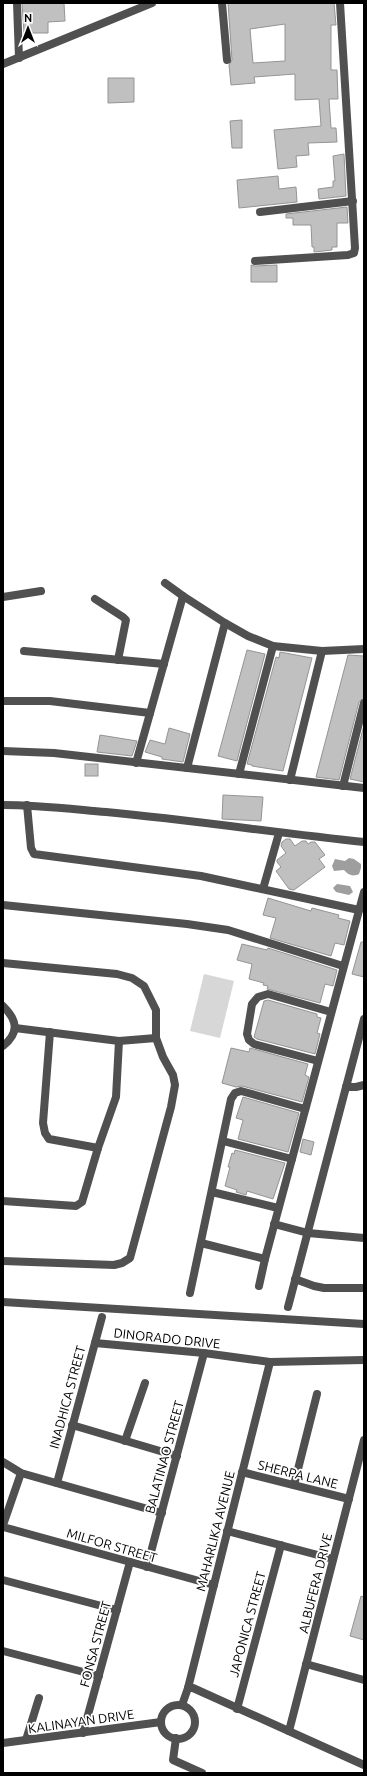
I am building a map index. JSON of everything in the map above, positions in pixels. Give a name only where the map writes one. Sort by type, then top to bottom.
[{"type":"street","points":[[17,3],[18,58]]},
{"type":"street","points":[[3,64],[152,3]]},
{"type":"street","points":[[222,3],[227,60]]},
{"type":"street","points":[[255,261],[348,256],[354,253],[353,201],[340,3]]},
{"type":"street","points":[[260,212],[353,201]]},
{"type":"street","points":[[165,583],[225,623],[248,636],[273,646],[322,651],[364,649]]},
{"type":"street","points":[[3,597],[41,592]]},
{"type":"street","points":[[136,763],[183,596]]},
{"type":"street","points":[[95,599],[123,616],[126,620],[118,660]]},
{"type":"street","points":[[187,768],[225,623]]},
{"type":"street","points":[[239,774],[273,646]]},
{"type":"street","points":[[24,651],[164,664]]},
{"type":"street","points":[[290,780],[322,651]]},
{"type":"street","points":[[3,701],[50,701],[150,713]]},
{"type":"street","points":[[344,786],[364,703]]},
{"type":"street","points":[[3,751],[54,753],[364,788]]},
{"type":"street","points":[[3,805],[27,805],[159,817],[279,833],[364,842]]},
{"type":"street","points":[[27,805],[31,848],[34,854],[201,876],[359,910]]},
{"type":"street","points":[[262,889],[279,833]]},
{"type":"street","points":[[259,1286],[278,1208],[364,892]]},
{"type":"street","points":[[3,905],[187,924],[228,930],[344,966]]},
{"type":"street","points":[[3,963],[117,974],[132,978],[144,986],[156,1010],[156,1038],[163,1057],[173,1075],[175,1085],[171,1107],[130,1258],[122,1263],[114,1265],[3,1262]]},
{"type":"street","points":[[318,1061],[254,1044],[249,1040],[247,1034],[252,1004],[258,997],[268,994],[331,1012]]},
{"type":"street","points":[[3,1006],[12,1015],[15,1028],[11,1040],[3,1046]]},
{"type":"street","points":[[288,1307],[364,1019]]},
{"type":"street","points":[[15,1028],[119,1041],[156,1038]]},
{"type":"street","points":[[50,1032],[43,1122],[45,1132],[49,1139],[98,1148]]},
{"type":"street","points":[[3,1201],[76,1206],[82,1202],[98,1148],[116,1098],[119,1041]]},
{"type":"street","points":[[346,1087],[364,1085]]},
{"type":"street","points":[[190,1292],[231,1099],[235,1093],[241,1091],[305,1109]]},
{"type":"street","points":[[223,1141],[292,1159]]},
{"type":"street","points":[[212,1192],[278,1208]]},
{"type":"street","points":[[274,1224],[308,1233],[364,1238]]},
{"type":"street","points":[[201,1243],[265,1259]]},
{"type":"street","points":[[296,1278],[314,1286],[324,1288],[364,1288]]},
{"type":"street","points":[[3,1302],[364,1324]]},
{"type":"street","name":"INADHICA STREET","points":[[57,1483],[102,1317]]},
{"type":"street","name":"DINORADO DRIVE","points":[[94,1343],[270,1362],[364,1360]]},
{"type":"street","name":"BALATINAO STREET","points":[[147,1567],[204,1354]]},
{"type":"street","name":"MAHARLIKA AVENUE","points":[[182,1705],[188,1688],[270,1362]]},
{"type":"street","points":[[125,1441],[145,1383]]},
{"type":"street","points":[[294,1485],[317,1394]]},
{"type":"street","points":[[72,1425],[177,1456]]},
{"type":"street","name":"ALBUFERA DRIVE","points":[[289,1732],[364,1440]]},
{"type":"street","points":[[3,1462],[21,1473],[162,1513]]},
{"type":"street","name":"SHERPA LANE","points":[[242,1472],[349,1499]]},
{"type":"street","points":[[3,1526],[21,1473]]},
{"type":"street","name":"MILFOR STREET","points":[[3,1526],[214,1585]]},
{"type":"street","points":[[227,1531],[333,1559]]},
{"type":"street","name":"JAPONICA STREET","points":[[237,1709],[281,1545]]},
{"type":"street","name":"FONSA STREET","points":[[83,1733],[130,1562]]},
{"type":"street","points":[[3,1580],[116,1610]]},
{"type":"street","points":[[3,1651],[99,1676]]},
{"type":"street","points":[[306,1664],[364,1680]]},
{"type":"street","points":[[188,1688],[193,1688],[364,1765]]},
{"type":"street","points":[[26,1740],[39,1698]]},
{"type":"street","points":[[182,1705],[192,1711],[195,1722],[194,1727],[187,1736],[176,1738],[167,1735],[161,1722],[164,1712],[167,1708],[172,1706],[182,1705]]},
{"type":"street","name":"KALINAYAN DRIVE","points":[[3,1743],[161,1722]]},
{"type":"street","points":[[176,1738],[173,1760],[191,1771],[202,1773]]},
{"type":"shaded area","points":[[349,858],[354,859],[361,864],[359,874],[351,875],[344,870],[334,871],[332,866],[335,859],[345,861]]},
{"type":"shaded area","points":[[337,884],[350,886],[353,892],[349,895],[336,892],[333,888]]},
{"type":"shaded area","points":[[204,974],[234,981],[220,1038],[190,1031]]},
{"type":"building","points":[[22,3],[64,3],[65,21],[48,22],[48,33],[24,33]]},
{"type":"building","points":[[228,3],[334,3],[336,25],[331,25],[331,70],[337,70],[338,99],[329,99],[331,128],[336,128],[337,142],[308,143],[309,155],[296,156],[297,167],[278,169],[274,130],[321,126],[319,99],[295,100],[295,74],[254,77],[255,83],[231,85],[229,65],[232,60]],"holes":[[[285,24],[285,61],[253,63],[250,29]]]},
{"type":"building","points":[[108,78],[134,78],[134,102],[108,103]]},
{"type":"building","points":[[242,120],[242,148],[232,148],[230,121]]},
{"type":"building","points":[[344,154],[346,196],[319,199],[318,189],[333,187],[333,181],[335,181],[333,156]]},
{"type":"building","points":[[278,176],[279,189],[296,187],[297,202],[239,208],[237,180]]},
{"type":"building","points":[[347,207],[348,223],[337,223],[337,247],[332,247],[332,250],[314,252],[314,247],[312,247],[311,225],[293,225],[293,218],[286,218],[286,214]]},
{"type":"building","points":[[251,265],[277,265],[277,282],[251,282]]},
{"type":"building","points":[[247,650],[265,654],[237,761],[218,756]]},
{"type":"building","points":[[280,652],[312,658],[283,771],[247,764],[276,657],[279,658]]},
{"type":"building","points":[[348,655],[364,656],[364,698],[359,702],[339,780],[316,777]]},
{"type":"building","points":[[364,725],[364,782],[350,779]]},
{"type":"building","points":[[169,728],[190,734],[183,762],[162,759],[162,757],[145,752],[150,740],[165,744]]},
{"type":"building","points":[[100,735],[137,741],[132,756],[97,752]]},
{"type":"building","points":[[85,764],[98,764],[98,776],[85,776]]},
{"type":"building","points":[[223,795],[263,797],[261,821],[222,819]]},
{"type":"building","points":[[286,839],[290,839],[295,846],[302,841],[306,841],[308,844],[315,842],[325,855],[319,859],[325,867],[294,890],[289,889],[276,871],[281,867],[277,860],[286,853],[281,846],[282,842]]},
{"type":"building","points":[[268,898],[311,911],[312,908],[339,915],[338,918],[350,921],[344,945],[335,943],[331,956],[270,938],[276,918],[263,915]]},
{"type":"building","points":[[361,942],[364,942],[364,977],[352,974]]},
{"type":"building","points":[[242,944],[267,950],[268,948],[337,970],[333,986],[325,984],[320,1003],[267,989],[268,986],[263,985],[264,983],[249,979],[252,964],[237,960]]},
{"type":"building","points":[[268,1000],[317,1014],[317,1017],[321,1018],[317,1033],[320,1034],[315,1054],[254,1037],[264,1001]]},
{"type":"building","points":[[231,1048],[249,1052],[250,1048],[308,1064],[305,1075],[309,1077],[302,1102],[242,1086],[236,1087],[222,1083]]},
{"type":"building","points":[[243,1097],[299,1113],[288,1152],[238,1139],[243,1120],[236,1118]]},
{"type":"building","points":[[303,1139],[314,1142],[311,1155],[300,1152]]},
{"type":"building","points":[[235,1150],[285,1163],[273,1199],[247,1191],[246,1195],[225,1186],[230,1167],[228,1167],[232,1153],[234,1154]]},
{"type":"building","points":[[361,1596],[364,1597],[364,1640],[350,1636]]}]
